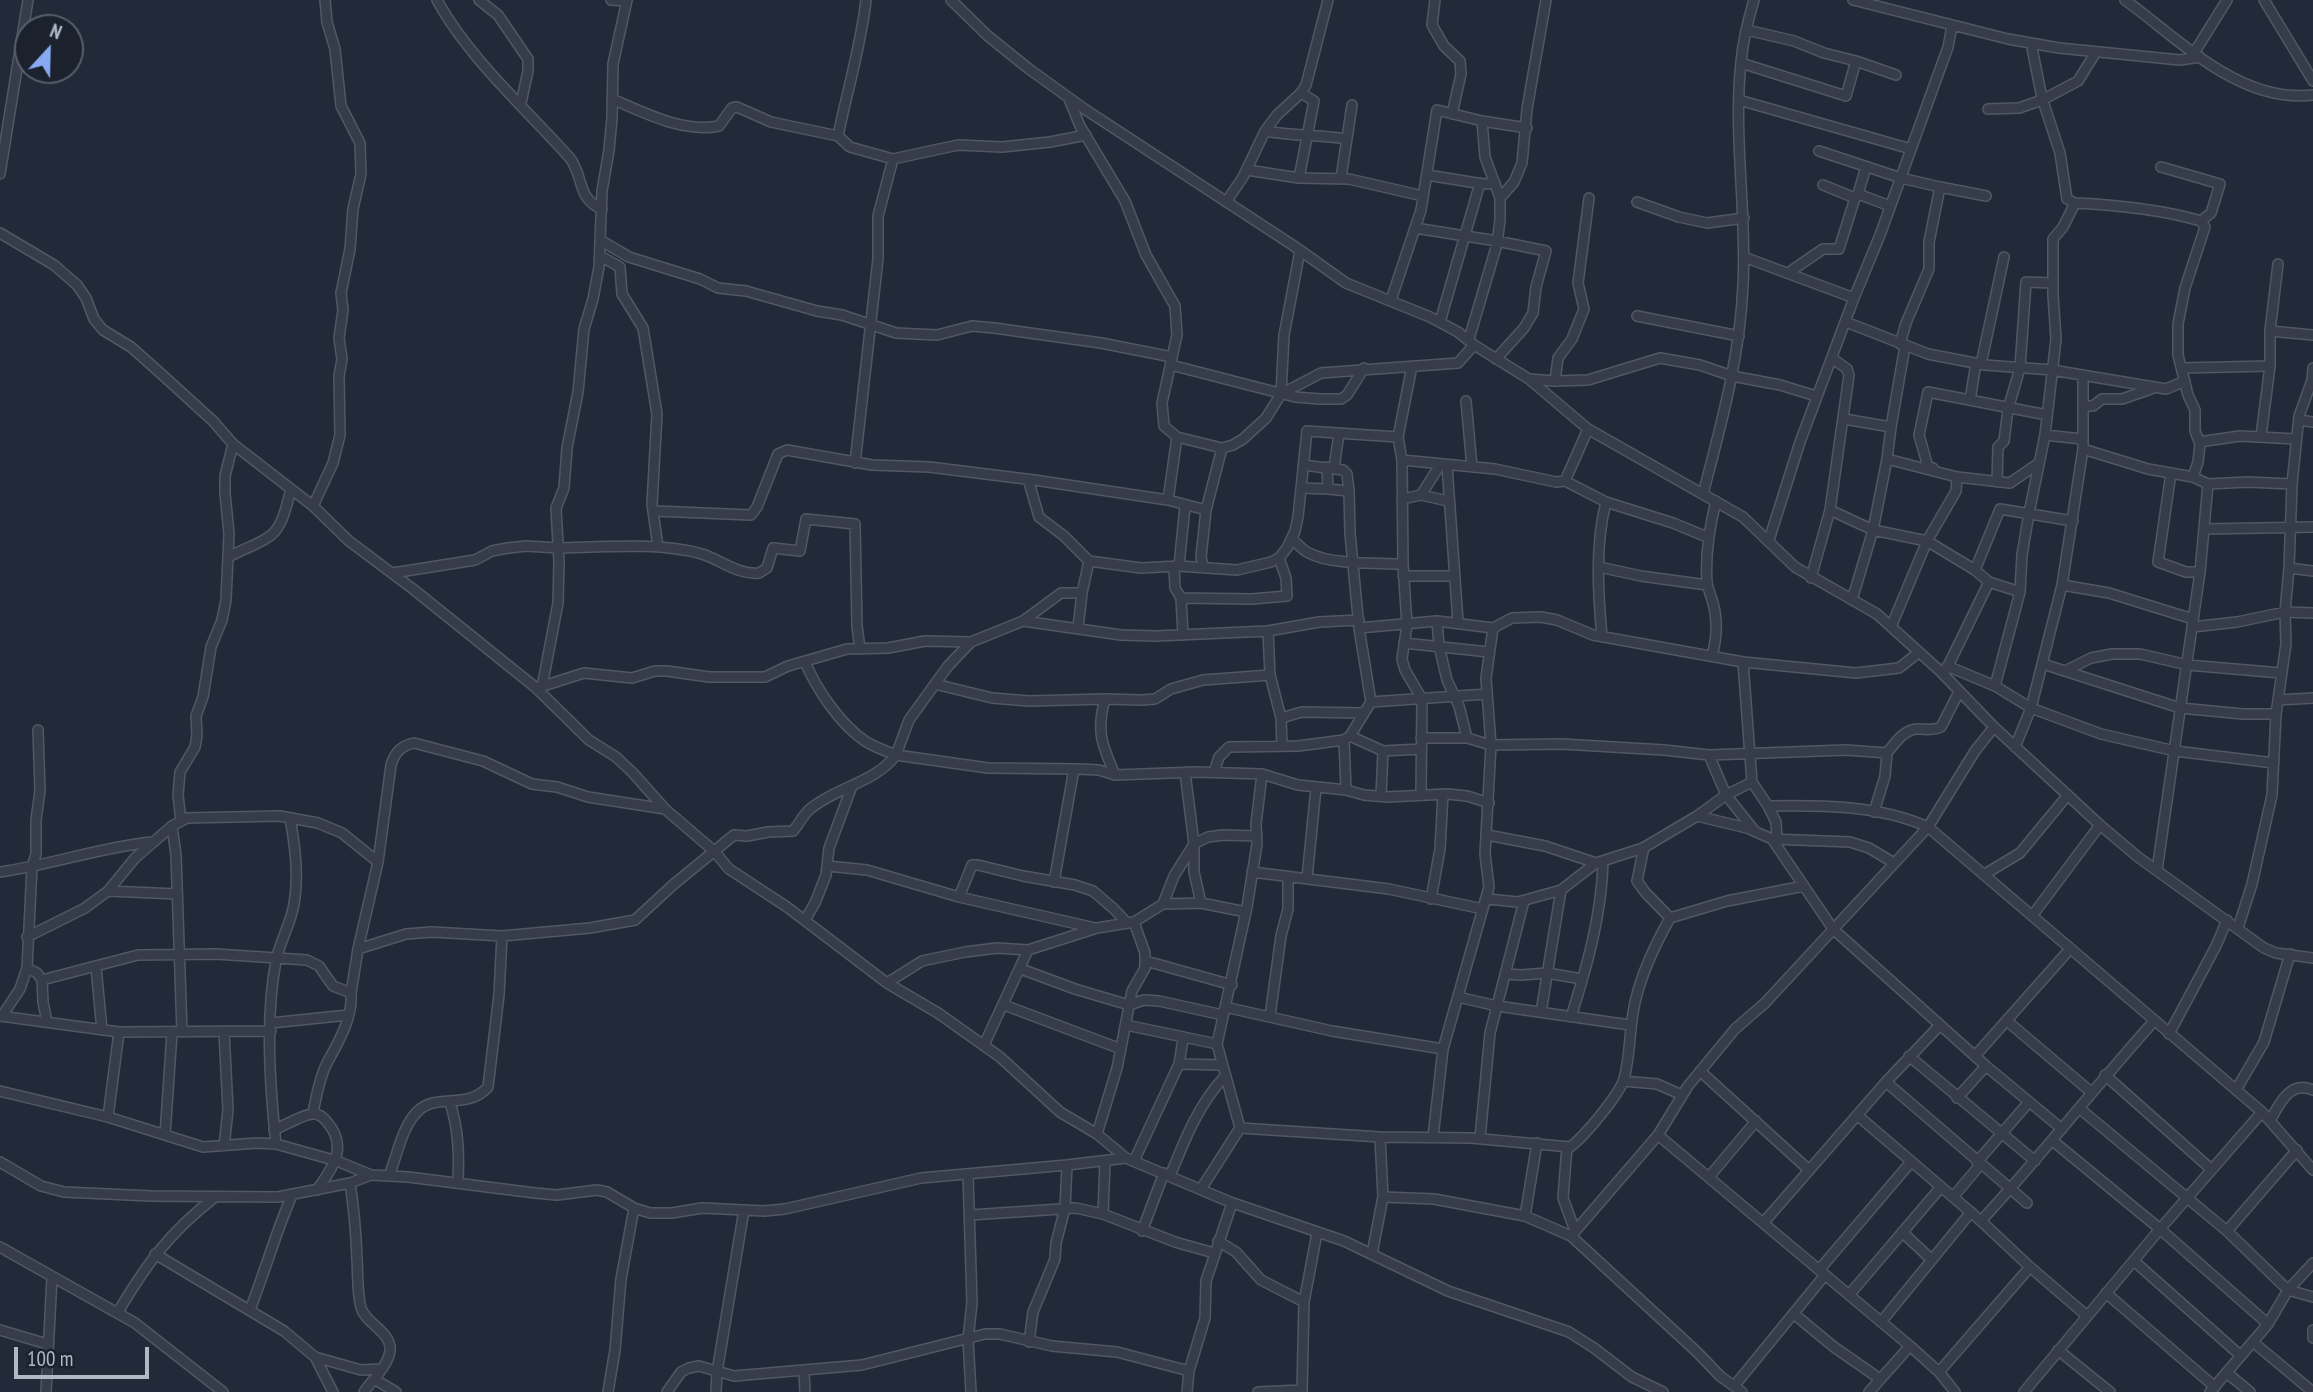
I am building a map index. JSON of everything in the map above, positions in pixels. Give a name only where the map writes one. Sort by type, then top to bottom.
[{"type":"street","points":[[0,174],[28,0]]},
{"type":"street","points":[[313,506],[333,463],[340,435],[339,376],[342,359],[339,338],[343,310],[341,293],[360,174],[360,143],[341,106],[335,49],[327,22],[325,0]]},
{"type":"street","points":[[437,0],[464,40],[572,160],[586,199],[602,209]]},
{"type":"street","points":[[479,0],[498,15],[528,59],[521,103]]},
{"type":"street","points":[[538,687],[558,603],[559,548],[556,508],[564,488],[584,329],[593,299],[600,256],[602,191],[609,150],[613,64],[627,1],[611,0]]},
{"type":"street","points":[[838,136],[846,93],[858,54],[866,0]]},
{"type":"street","points":[[951,0],[1007,53],[1068,97],[1346,284],[1440,322],[1529,379],[1588,429],[1743,517],[1795,567],[1877,614],[1918,653],[1945,671],[1995,686],[2031,708],[2101,734],[2175,751],[2274,763]]},
{"type":"street","points":[[1226,202],[1247,170],[1265,131],[1301,93],[1317,47],[1328,0]]},
{"type":"street","points":[[1435,0],[1432,25],[1444,46],[1460,61],[1461,74],[1452,114]]},
{"type":"street","points":[[1500,198],[1514,182],[1522,163],[1527,110],[1546,0]]},
{"type":"street","points":[[1703,494],[1739,336],[1744,218],[1739,100],[1741,63],[1754,0]]},
{"type":"street","points":[[1853,0],[2031,43],[2180,60],[2197,55],[2227,0]]},
{"type":"street","points":[[2125,0],[2229,76],[2257,87],[2295,96],[2313,95]]},
{"type":"street","points":[[2264,0],[2313,81]]},
{"type":"street","points":[[1769,540],[1816,396],[1880,236],[1948,47],[1952,26]]},
{"type":"street","points":[[1747,30],[1794,41],[1896,75]]},
{"type":"street","points":[[2031,43],[2042,100],[2060,153],[2067,199],[2075,203],[2174,212],[2201,220],[2205,227],[2185,288],[2178,324],[2178,355],[2195,410],[2195,431],[2199,442],[2198,462],[2193,477]]},
{"type":"street","points":[[1988,109],[2019,108],[2042,100],[2078,81],[2096,52]]},
{"type":"street","points":[[1741,63],[1846,96],[1856,61]]},
{"type":"street","points":[[1299,178],[1314,101],[1301,93]]},
{"type":"street","points":[[1068,97],[1086,135],[1125,201],[1146,254],[1175,306],[1177,335],[1162,403],[1162,418],[1164,426],[1177,437],[1222,448],[1243,439],[1266,418],[1281,394],[1284,335],[1300,251]]},
{"type":"street","points":[[612,99],[647,114],[692,127],[719,126],[732,108],[737,107],[771,122],[838,136],[850,147],[893,159],[958,145],[1002,147],[1086,135]]},
{"type":"street","points":[[1739,100],[1911,149]]},
{"type":"street","points":[[1340,178],[1352,105]]},
{"type":"street","points":[[1391,300],[1423,196],[1437,110],[1527,128]]},
{"type":"street","points":[[1281,394],[1321,373],[1458,363],[1472,342],[1497,240],[1500,198],[1485,157],[1482,121]]},
{"type":"street","points":[[1265,131],[1347,139]]},
{"type":"street","points":[[1819,151],[1901,178],[1986,196]]},
{"type":"street","points":[[855,464],[872,325],[878,259],[878,216],[893,159]]},
{"type":"street","points":[[1788,273],[1823,249],[1839,249],[1866,167]]},
{"type":"street","points":[[2161,167],[2220,184],[2211,213],[2201,220]]},
{"type":"street","points":[[1247,170],[1299,178],[1340,178],[1423,196]]},
{"type":"street","points":[[1427,175],[1495,183]]},
{"type":"street","points":[[1440,322],[1480,183]]},
{"type":"street","points":[[1822,185],[1890,206]]},
{"type":"street","points":[[1852,600],[1873,530],[1887,459],[1906,323],[1929,269],[1928,242],[1940,187]]},
{"type":"street","points":[[1555,382],[1558,358],[1572,339],[1584,309],[1578,283],[1588,198]]},
{"type":"street","points":[[1637,202],[1679,217],[1707,223],[1744,218]]},
{"type":"street","points":[[1995,686],[2020,592],[2022,555],[2045,435],[2056,339],[2053,239],[2063,227],[2075,203]]},
{"type":"street","points":[[1415,228],[1497,240],[1546,251],[1532,313],[1524,328],[1496,359]]},
{"type":"street","points":[[0,233],[54,265],[86,298],[94,319],[103,330],[131,347],[213,421],[233,444],[313,506],[349,541],[538,687],[589,740],[624,765],[665,809],[714,851],[729,869],[805,920],[887,983],[938,1013],[984,1045],[1060,1112],[1097,1134],[1130,1159],[1167,1175],[1233,1203],[1344,1241],[1448,1291],[1569,1332],[1632,1377],[1662,1392]]},
{"type":"street","points":[[600,240],[629,257],[700,279],[718,288],[746,291],[896,333],[917,336],[956,332],[972,326],[1101,343],[1281,394],[1320,400],[1341,399],[1351,391],[1364,368]]},
{"type":"street","points":[[600,256],[620,267]]},
{"type":"street","points":[[629,257],[620,267],[622,294],[643,328],[657,414],[652,505],[658,547]]},
{"type":"street","points":[[1744,257],[1854,298]]},
{"type":"street","points":[[1970,400],[2004,257]]},
{"type":"street","points":[[2261,436],[2278,264]]},
{"type":"street","points":[[1997,482],[1998,447],[2004,441],[2008,409],[2020,368],[2026,282],[2053,283]]},
{"type":"street","points":[[1637,316],[1739,336]]},
{"type":"street","points":[[1846,322],[1928,354],[1978,364],[2052,370],[2152,388],[2166,389],[2185,381]]},
{"type":"street","points":[[2270,331],[2313,335]]},
{"type":"street","points":[[1529,379],[1555,382],[1588,380],[1660,358],[1700,365],[1732,376],[1780,385],[1816,396]]},
{"type":"street","points":[[1811,578],[1830,510],[1849,375],[1847,369],[1832,358]]},
{"type":"street","points":[[1412,366],[1398,437],[1402,460],[1402,564],[1407,625],[1402,659],[1405,670],[1422,699],[1421,794]]},
{"type":"street","points":[[2182,368],[2270,366]]},
{"type":"street","points":[[2238,928],[2252,884],[2266,823],[2274,763],[2276,714],[2286,644],[2284,612],[2289,568],[2291,484],[2299,420],[2313,380],[2313,368]]},
{"type":"street","points":[[2015,747],[2031,708],[2062,585],[2083,449],[2083,375]]},
{"type":"street","points":[[2083,406],[2093,406],[2102,399],[2122,399],[2152,388]]},
{"type":"street","points":[[1957,477],[1928,467],[1919,435],[1928,392],[2047,415]]},
{"type":"street","points":[[1466,401],[1472,467]]},
{"type":"street","points":[[1844,419],[1891,427]]},
{"type":"street","points":[[2299,420],[2313,422]]},
{"type":"street","points":[[1565,481],[1588,429]]},
{"type":"street","points":[[1028,479],[1039,517],[1064,536],[1089,561],[1141,568],[1203,566],[1237,570],[1279,558],[1292,539],[1298,517],[1307,431],[1398,437]]},
{"type":"street","points":[[1328,489],[1339,434]]},
{"type":"street","points":[[2045,435],[2082,439]]},
{"type":"street","points":[[2199,442],[2215,438],[2261,436],[2296,439]]},
{"type":"street","points":[[1168,500],[1177,437]]},
{"type":"street","points":[[181,821],[178,795],[180,772],[195,747],[196,716],[205,687],[211,647],[222,620],[226,600],[229,557],[225,476],[233,444]]},
{"type":"street","points":[[1203,566],[1201,557],[1206,510],[1222,448]]},
{"type":"street","points":[[2083,449],[2148,469],[2193,477],[2208,484],[2291,484]]},
{"type":"street","points":[[655,512],[751,515],[755,512],[778,454],[782,451],[855,464],[953,469],[1028,479],[1168,500],[1206,510]]},
{"type":"street","points":[[1887,459],[1957,477],[2010,483],[2039,463]]},
{"type":"street","points":[[1402,460],[1495,469],[1556,482],[1565,481],[1606,502],[1707,537]]},
{"type":"street","points":[[1303,465],[1342,470],[1347,474],[1359,624],[1370,702],[1347,738],[1346,790]]},
{"type":"street","points":[[1421,495],[1444,465]]},
{"type":"street","points":[[1444,465],[1458,622]]},
{"type":"street","points":[[2171,474],[2158,562],[2186,572],[2200,572]]},
{"type":"street","points":[[1891,627],[1927,541],[1956,491],[1957,477]]},
{"type":"street","points":[[2157,870],[2188,665],[2208,484]]},
{"type":"street","points":[[1301,488],[1349,491]]},
{"type":"street","points":[[229,557],[270,537],[275,531],[291,489]]},
{"type":"street","points":[[1402,499],[1421,495],[1448,501]]},
{"type":"street","points":[[1712,656],[1717,640],[1717,625],[1707,585],[1707,537],[1716,501]]},
{"type":"street","points":[[1602,637],[1600,567],[1606,502]]},
{"type":"street","points":[[1183,635],[1181,598],[1175,588],[1185,506]]},
{"type":"street","points":[[1975,570],[2000,509],[2073,521]]},
{"type":"street","points":[[1830,510],[1873,530],[1927,541],[1975,570],[1989,582],[2020,592]]},
{"type":"street","points":[[393,573],[475,560],[492,551],[526,546],[658,547],[701,554],[743,572],[759,573],[767,568],[773,548],[800,551],[806,519],[855,524],[860,649]]},
{"type":"street","points":[[2205,529],[2313,527]]},
{"type":"street","points":[[1292,539],[1309,553],[1354,562],[1402,564]]},
{"type":"street","points":[[1181,598],[1287,596],[1286,578],[1279,558]]},
{"type":"street","points":[[1078,628],[1089,561]]},
{"type":"street","points":[[1600,567],[1707,585]]},
{"type":"street","points":[[2289,568],[2313,571]]},
{"type":"street","points":[[1404,576],[1455,576]]},
{"type":"street","points":[[1945,671],[1989,582]]},
{"type":"street","points":[[2062,585],[2109,593],[2192,623],[2237,622],[2284,612],[2313,613]]},
{"type":"street","points":[[538,687],[583,673],[632,678],[655,671],[709,677],[765,677],[788,666],[829,653],[888,648],[925,641],[971,642],[1023,621],[1061,593],[1082,593]]},
{"type":"street","points":[[1023,621],[1121,635],[1183,635],[1268,631],[1319,622],[1407,625],[1437,621],[1493,628],[1512,618],[1541,617],[1557,620],[1579,631],[1602,637],[1743,662],[1856,673],[1899,668],[1918,653]]},
{"type":"street","points":[[1437,621],[1439,646],[1447,680],[1467,738]]},
{"type":"street","points":[[1433,1138],[1443,1049],[1476,927],[1488,899],[1485,854],[1491,745],[1487,695],[1493,628]]},
{"type":"street","points":[[1268,631],[1270,675],[1281,718],[1282,745]]},
{"type":"street","points":[[358,949],[406,934],[432,932],[502,936],[590,928],[635,920],[734,835],[793,831],[809,810],[889,763],[896,755],[909,720],[948,666],[971,642]]},
{"type":"street","points":[[1404,643],[1489,652]]},
{"type":"street","points":[[2067,670],[2091,658],[2112,654],[2156,656],[2188,665],[2281,673]]},
{"type":"street","points":[[805,662],[814,683],[835,713],[868,743],[896,755],[988,768],[1099,770],[1115,775],[1185,772],[1262,774],[1316,788],[1346,790],[1364,795],[1443,794],[1466,796],[1489,803]]},
{"type":"street","points":[[1743,662],[1752,782],[1776,822],[1775,840],[1833,929],[1986,1066],[2062,1129]]},
{"type":"street","points":[[2043,664],[2180,708],[2276,714]]},
{"type":"street","points":[[1945,671],[1959,692],[2067,796],[2157,870],[2264,948],[2276,953],[2313,958]]},
{"type":"street","points":[[936,684],[992,698],[1029,701],[1155,699],[1171,689],[1203,680],[1270,675]]},
{"type":"street","points":[[1874,811],[1885,776],[1886,753],[1908,731],[1941,727],[1959,692]]},
{"type":"street","points":[[1370,702],[1487,695]]},
{"type":"street","points":[[2278,700],[2313,698]]},
{"type":"street","points":[[1105,699],[1099,727],[1115,775]]},
{"type":"street","points":[[1281,718],[1302,712],[1363,713]]},
{"type":"street","points":[[1573,1234],[1658,1135],[1682,1095],[1735,1030],[1765,1003],[1928,827],[1975,751],[1994,727]]},
{"type":"street","points":[[38,730],[40,790],[36,820],[36,854],[32,867],[27,968],[20,989],[1,1016],[119,1032],[177,1032],[271,1027],[348,1015]]},
{"type":"street","points":[[1214,772],[1219,757],[1229,747],[1298,746],[1347,738],[1383,751],[1421,749]]},
{"type":"street","points":[[1421,738],[1467,738],[1491,745],[1562,744],[1709,755],[1829,750],[1886,753]]},
{"type":"street","points":[[313,1113],[322,1077],[335,1051],[352,1001],[358,949],[378,862],[391,765],[404,745],[414,743],[483,761],[532,784],[610,801],[665,809]]},
{"type":"street","points":[[1381,796],[1383,751]]},
{"type":"street","points":[[1709,755],[1726,795],[1756,832]]},
{"type":"street","points":[[1054,882],[1074,769]]},
{"type":"street","points":[[1185,772],[1194,844],[1194,872],[1201,903]]},
{"type":"street","points":[[1201,1189],[1240,1128],[1217,1044],[1246,912],[1257,836],[1262,774]]},
{"type":"street","points":[[1488,899],[1524,901],[1561,890],[1599,862],[1644,847],[1726,795],[1752,782]]},
{"type":"street","points":[[805,920],[822,886],[832,837],[852,786]]},
{"type":"street","points":[[1307,878],[1316,788]]},
{"type":"street","points":[[1431,899],[1440,849],[1443,794]]},
{"type":"street","points":[[1985,874],[2020,853],[2067,796]]},
{"type":"street","points":[[1768,806],[1810,805],[1874,811],[1911,819],[1928,827],[2262,1112],[2313,1170]]},
{"type":"street","points":[[1696,816],[1756,832],[1775,840],[1850,842],[1869,848],[1894,863]]},
{"type":"street","points":[[27,937],[85,908],[108,891],[135,858],[172,826],[187,818],[290,818],[318,823],[342,833],[378,862]]},
{"type":"street","points":[[276,1144],[271,1027],[276,958],[294,903],[296,864],[290,818]]},
{"type":"street","points":[[2032,916],[2100,825]]},
{"type":"street","points":[[164,1135],[177,1032],[177,894],[172,826]]},
{"type":"street","points":[[1163,904],[1174,876],[1194,844],[1208,837],[1223,835],[1257,836]]},
{"type":"street","points":[[1487,835],[1545,846],[1599,862]]},
{"type":"street","points":[[0,872],[126,844],[154,842]]},
{"type":"street","points":[[1644,847],[1637,880],[1644,892],[1670,918]]},
{"type":"street","points":[[1571,1017],[1583,979],[1600,903],[1599,862]]},
{"type":"street","points":[[959,897],[971,867],[975,865],[1093,891],[1130,923],[1146,961],[1145,968],[1135,983],[1108,1103],[1097,1134]]},
{"type":"street","points":[[828,866],[867,870],[959,897],[1097,928]]},
{"type":"street","points":[[1252,872],[1389,889],[1483,909]]},
{"type":"street","points":[[1270,1016],[1281,936],[1287,915],[1288,877]]},
{"type":"street","points":[[1240,1128],[1380,1137],[1480,1138],[1567,1147],[1579,1139],[1595,1121],[1623,1081],[1636,997],[1654,947],[1670,918],[1727,901],[1804,886]]},
{"type":"street","points":[[1541,1012],[1561,890]]},
{"type":"street","points":[[108,891],[177,894]]},
{"type":"street","points":[[1480,1138],[1490,1033],[1524,901]]},
{"type":"street","points":[[887,983],[922,961],[997,948],[1028,950],[1097,928],[1130,923],[1163,904],[1201,903],[1246,912]]},
{"type":"street","points":[[2169,1034],[2227,920]]},
{"type":"street","points":[[389,1176],[415,1113],[425,1104],[438,1101],[450,1103],[473,1097],[488,1087],[499,995],[502,936]]},
{"type":"street","points":[[1975,1056],[2070,949]]},
{"type":"street","points":[[984,1045],[1028,950]]},
{"type":"street","points":[[42,980],[138,955],[177,953],[291,957],[307,960],[318,966],[333,986],[351,993]]},
{"type":"street","points":[[2236,1090],[2264,1042],[2290,954]]},
{"type":"street","points":[[1146,961],[1231,985]]},
{"type":"street","points":[[96,967],[102,1030]]},
{"type":"street","points":[[27,968],[37,973],[42,980],[47,1022]]},
{"type":"street","points":[[1021,969],[1129,1005],[1144,1000],[1159,1001],[1270,1016],[1363,1037],[1443,1049]]},
{"type":"street","points":[[1506,974],[1547,973],[1583,979]]},
{"type":"street","points":[[1485,1003],[1500,995]]},
{"type":"street","points":[[1458,997],[1497,1006],[1630,1025]]},
{"type":"street","points":[[1004,1005],[1121,1049]]},
{"type":"street","points":[[2007,1021],[2091,1092]]},
{"type":"street","points":[[1981,1221],[2154,1021]]},
{"type":"street","points":[[1764,1222],[1885,1082],[1940,1025]]},
{"type":"street","points":[[1126,1026],[1217,1044]]},
{"type":"street","points":[[224,1031],[228,1110],[224,1146]]},
{"type":"street","points":[[108,1117],[119,1032]]},
{"type":"street","points":[[1130,1159],[1179,1064],[1183,1039]]},
{"type":"street","points":[[1909,1056],[2035,1161]]},
{"type":"street","points":[[1179,1064],[1222,1065]]},
{"type":"street","points":[[1957,1098],[1986,1066]]},
{"type":"street","points":[[1700,1071],[1809,1170]]},
{"type":"street","points":[[2105,1075],[2211,1169]]},
{"type":"street","points":[[1142,1231],[1194,1119],[1209,1093],[1225,1076]]},
{"type":"street","points":[[1623,1081],[1657,1084],[1682,1095]]},
{"type":"street","points":[[1885,1082],[2027,1203]]},
{"type":"street","points":[[2270,1121],[2281,1101],[2291,1091],[2304,1087],[2313,1090]]},
{"type":"street","points":[[0,1091],[108,1117],[203,1147],[276,1144],[337,1161],[371,1175],[557,1195],[597,1189],[634,1208],[661,1213],[702,1208],[785,1209],[921,1178],[1130,1159]]},
{"type":"street","points":[[1953,1197],[2000,1134],[2029,1102]]},
{"type":"street","points":[[450,1103],[460,1147],[458,1183]]},
{"type":"street","points":[[2079,1108],[2188,1197],[2288,1290],[2313,1297]]},
{"type":"street","points":[[2024,1392],[2262,1112]]},
{"type":"street","points":[[274,1130],[313,1113],[321,1115],[330,1124],[337,1138],[337,1161],[317,1190]]},
{"type":"street","points":[[1857,1115],[2087,1316]]},
{"type":"street","points":[[1709,1177],[1756,1121]]},
{"type":"street","points":[[1658,1135],[1910,1346],[1939,1372],[1955,1392]]},
{"type":"street","points":[[1372,1254],[1383,1197],[1380,1137]]},
{"type":"street","points":[[2053,1140],[2269,1324]]},
{"type":"street","points":[[1525,1216],[1538,1143]]},
{"type":"street","points":[[1567,1147],[1563,1198],[1573,1234]]},
{"type":"street","points":[[2227,1231],[2297,1150]]},
{"type":"street","points":[[1103,1213],[1105,1161]]},
{"type":"street","points":[[0,1162],[41,1186],[64,1192],[278,1197],[350,1183],[371,1175]]},
{"type":"street","points":[[1383,1197],[1434,1199],[1525,1216],[1573,1234],[1697,1352],[1708,1366],[1739,1389],[1822,1272],[1911,1162]]},
{"type":"street","points":[[1029,1342],[1033,1312],[1055,1259],[1065,1208],[1067,1166]]},
{"type":"street","points":[[968,1174],[972,1303],[968,1339],[971,1392]]},
{"type":"street","points":[[350,1183],[357,1242],[359,1302],[363,1314],[381,1331],[389,1342],[390,1349],[381,1369],[364,1391]]},
{"type":"street","points":[[1849,1295],[1941,1187]]},
{"type":"street","points":[[250,1310],[274,1237],[292,1195]]},
{"type":"street","points":[[118,1312],[155,1254],[179,1228],[215,1197]]},
{"type":"street","points":[[1187,1392],[1189,1371],[1205,1318],[1206,1281],[1233,1203]]},
{"type":"street","points":[[608,1392],[615,1350],[621,1279],[634,1208]]},
{"type":"street","points":[[970,1215],[1076,1208],[1103,1213],[1142,1231],[1214,1252]]},
{"type":"street","points":[[718,1390],[717,1372],[744,1210]]},
{"type":"street","points":[[1881,1322],[1971,1212]]},
{"type":"street","points":[[1902,1232],[1932,1260]]},
{"type":"street","points":[[1258,1392],[1302,1391],[1304,1302],[1317,1233]]},
{"type":"street","points":[[1218,1241],[1236,1252],[1261,1280],[1304,1302]]},
{"type":"street","points":[[0,1247],[118,1312],[223,1392]]},
{"type":"street","points":[[155,1254],[284,1331],[315,1357],[333,1392]]},
{"type":"street","points":[[2134,1261],[2241,1356]]},
{"type":"street","points":[[2106,1293],[2212,1389],[2269,1324],[2288,1290],[2313,1263]]},
{"type":"street","points":[[1939,1372],[2030,1267]]},
{"type":"street","points":[[46,1392],[52,1277]]},
{"type":"street","points":[[1794,1314],[1834,1348],[1880,1379]]},
{"type":"street","points":[[0,1330],[47,1344]]},
{"type":"street","points":[[2313,1330],[2313,1338]]},
{"type":"street","points":[[667,1392],[681,1372],[689,1367],[699,1366],[734,1376],[862,1366],[968,1339],[1000,1334],[1029,1342],[1116,1353],[1189,1371]]},
{"type":"street","points":[[2253,1342],[2313,1392]]},
{"type":"street","points":[[1869,1392],[1910,1346]]},
{"type":"street","points":[[2058,1350],[2110,1392]]},
{"type":"street","points":[[315,1357],[361,1370],[381,1369]]},
{"type":"street","points":[[361,1370],[364,1391]]},
{"type":"street","points":[[804,1371],[805,1392]]},
{"type":"street","points":[[2227,1373],[2250,1392]]},
{"type":"street","points":[[374,1379],[396,1392]]}]
